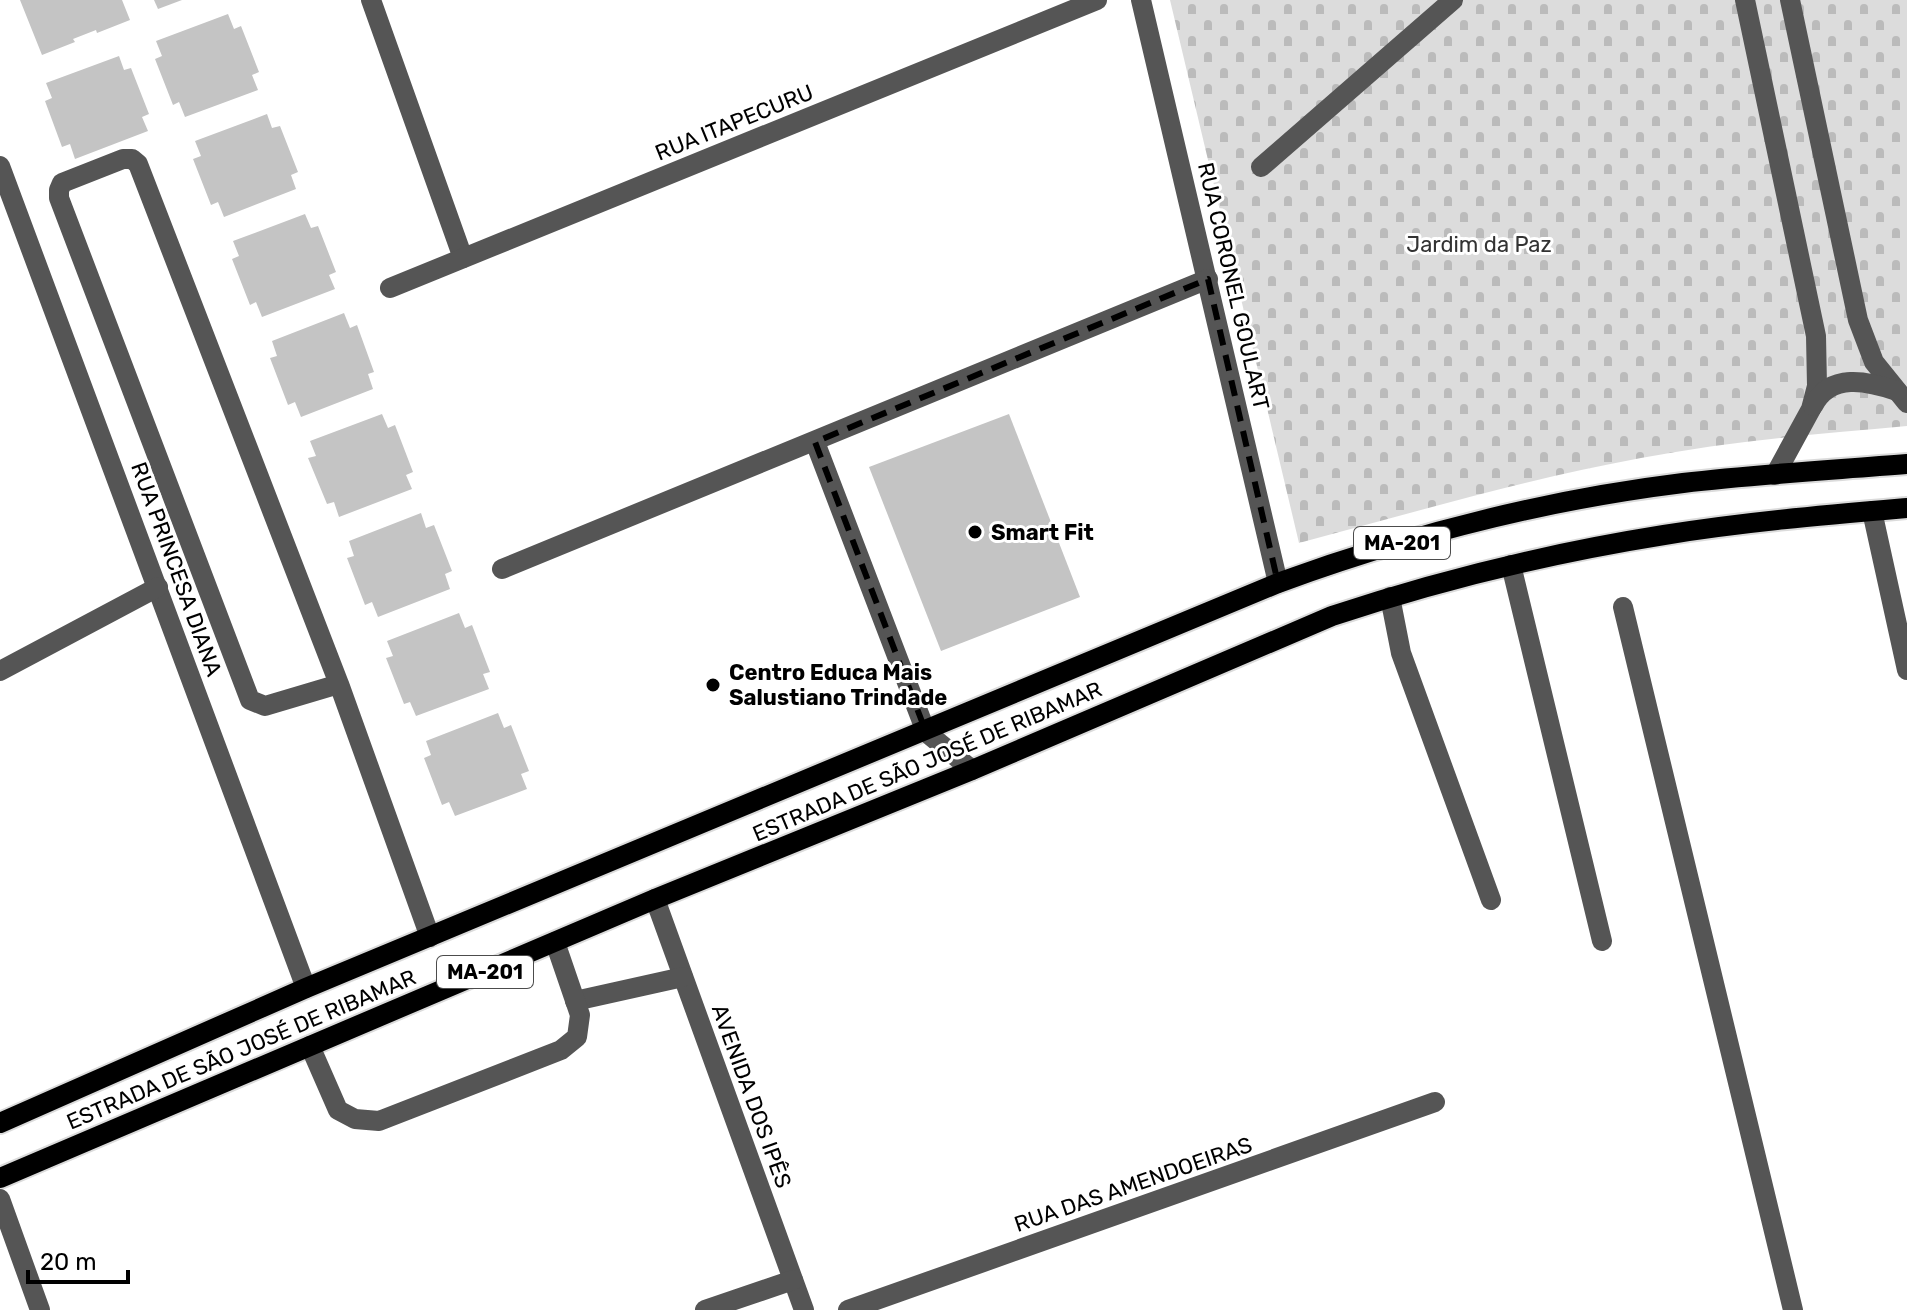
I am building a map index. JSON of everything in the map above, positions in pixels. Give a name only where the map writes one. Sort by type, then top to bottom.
[{"type":"main road","name":"ESTRADA DE SÃO JOSÉ DE RIBAMAR","points":[[0,1123],[306,988],[1278,583],[1340,560],[1508,514],[1595,496],[1684,483],[1907,464]]},
{"type":"main road","name":"ESTRADA DE SÃO JOSÉ DE RIBAMAR","points":[[0,1178],[655,899],[972,770],[1332,616],[1511,565],[1667,535],[1907,508]]},
{"type":"street","points":[[371,0],[463,258]]},
{"type":"street","name":"RUA ITAPECURU","points":[[390,288],[1097,0]]},
{"type":"street","name":"RUA CORONEL GOULART","points":[[1141,0],[1278,583]]},
{"type":"street","points":[[1261,167],[1453,0]]},
{"type":"street","points":[[1745,0],[1816,336],[1817,386],[1811,409]]},
{"type":"street","points":[[1790,0],[1858,320],[1874,362],[1903,397]]},
{"type":"street","points":[[339,684],[265,706],[250,700],[59,198],[62,183],[123,159],[132,159],[138,164],[339,684],[430,937]]},
{"type":"street","name":"RUA PRINCESA DIANA","points":[[0,166],[306,988]]},
{"type":"street","points":[[502,569],[1208,279]]},
{"type":"street","points":[[1775,475],[1817,396],[1840,383],[1857,381],[1874,383],[1903,397]]},
{"type":"street","points":[[815,442],[926,732],[972,770]]},
{"type":"street","points":[[1872,511],[1907,670]]},
{"type":"street","points":[[1511,565],[1602,941]]},
{"type":"street","points":[[0,671],[158,587]]},
{"type":"street","points":[[1390,597],[1401,653],[1491,900]]},
{"type":"street","points":[[1623,607],[1793,1310]]},
{"type":"street","name":"AVENIDA DOS IPÊS","points":[[655,899],[804,1310]]},
{"type":"street","points":[[310,1046],[338,1110],[355,1119],[379,1121],[561,1050],[577,1037],[580,1015],[555,942]]},
{"type":"street","points":[[575,1001],[683,977]]},
{"type":"street","name":"RUA DAS AMENDOEIRAS","points":[[848,1310],[1435,1102]]},
{"type":"street","points":[[0,1199],[40,1310]]},
{"type":"street","points":[[705,1310],[793,1280]]},
{"type":"highlighted area","points":[[1208,279],[1278,583],[926,732],[815,442]]},
{"type":"green space","name":"Jardim da Paz","points":[[1170,0],[1907,0],[1907,426],[1740,443],[1598,466],[1299,543]]},
{"type":"building","points":[[20,0],[122,0],[130,20],[73,39],[75,42],[42,55]]},
{"type":"building","points":[[154,0],[182,0],[158,9]]},
{"type":"building","points":[[228,14],[234,29],[241,26],[259,72],[252,75],[258,90],[185,117],[179,102],[173,105],[155,59],[162,56],[156,41]]},
{"type":"building","points":[[119,56],[124,70],[131,68],[149,114],[142,117],[148,131],[75,159],[70,144],[62,147],[45,101],[52,98],[46,83]]},
{"type":"building","points":[[267,114],[272,128],[280,126],[298,172],[291,175],[296,189],[224,217],[218,202],[211,205],[193,159],[201,156],[195,141]]},
{"type":"building","points":[[305,214],[311,228],[318,226],[336,272],[329,275],[335,289],[262,317],[256,302],[250,305],[232,259],[239,256],[233,241]]},
{"type":"building","points":[[344,313],[350,328],[357,325],[374,372],[368,374],[373,389],[301,417],[295,402],[288,405],[270,358],[277,356],[272,341]]},
{"type":"building","points":[[382,414],[388,428],[395,425],[413,472],[406,475],[412,489],[339,517],[334,502],[327,504],[308,458],[316,456],[310,441]]},
{"type":"building","name":"Smart Fit","points":[[1009,414],[1080,597],[941,651],[869,467]]},
{"type":"building","points":[[421,513],[426,528],[434,525],[452,571],[445,574],[450,589],[378,617],[372,602],[365,605],[347,558],[354,556],[349,541]]},
{"type":"building","points":[[459,613],[465,628],[472,625],[490,672],[483,674],[489,689],[416,716],[410,702],[404,704],[386,658],[393,656],[387,641]]},
{"type":"building","points":[[498,713],[504,728],[511,725],[529,771],[521,774],[527,789],[455,816],[449,802],[442,805],[424,758],[431,755],[426,741]]},
{"type":"place","name":"Smart Fit","points":[[975,532]]},
{"type":"place","name":"Centro Educa Mais Salustiano Trindade","points":[[713,685]]}]
